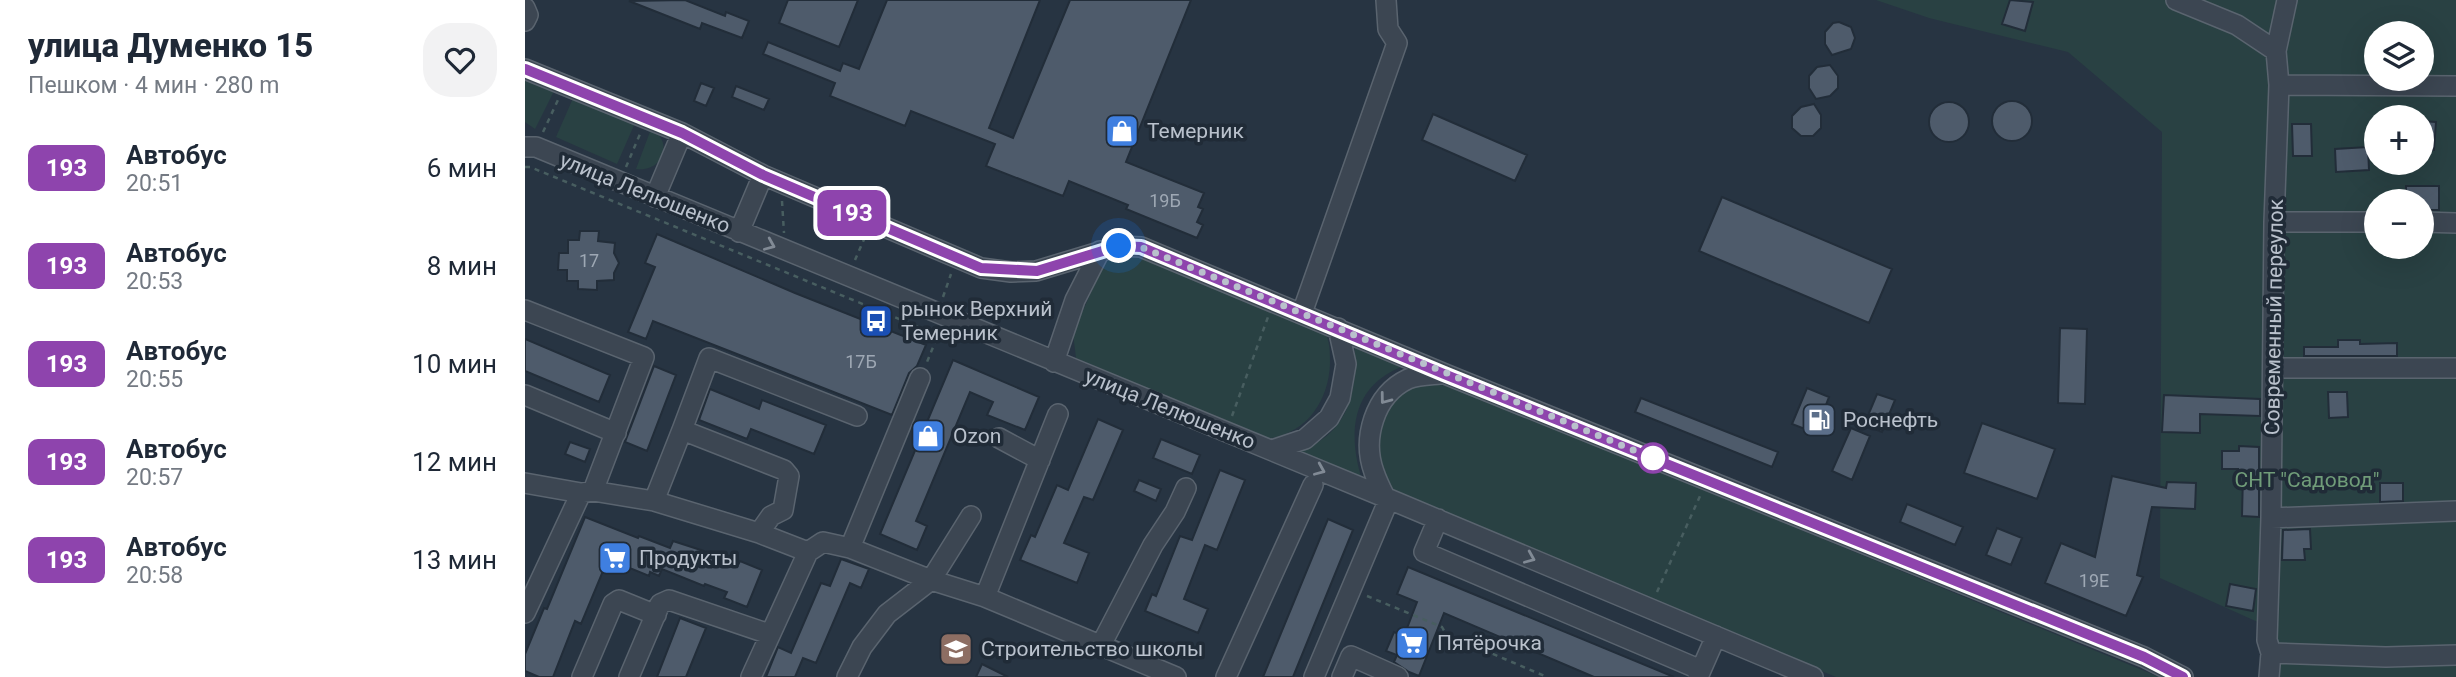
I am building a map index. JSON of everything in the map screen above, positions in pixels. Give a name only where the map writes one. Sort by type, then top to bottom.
[{"type":"street","points":[[1303,313],[1397,43],[1388,29],[1386,0]]},
{"type":"street","points":[[2176,0],[2237,25],[2276,51]]},
{"type":"street","name":"Современный переулок","points":[[2269,677],[2271,653],[2267,640],[2274,222],[2279,85],[2276,51],[2287,0]]},
{"type":"street","points":[[525,8],[528,15],[525,21]]},
{"type":"street","points":[[525,69],[682,133],[772,179],[981,268],[1037,271],[1119,246],[1141,247],[1444,374],[2144,657],[2183,677]]},
{"type":"street","points":[[2279,85],[2456,86]]},
{"type":"street","points":[[655,197],[682,133]]},
{"type":"street","name":"улица Лелюшенко","points":[[531,147],[1438,519],[1716,636],[1781,671],[1812,677]]},
{"type":"street","points":[[739,232],[772,179]]},
{"type":"street","points":[[2274,222],[2364,222]]},
{"type":"street","points":[[2434,222],[2456,223]]},
{"type":"street","points":[[1053,362],[1075,300],[1100,251]]},
{"type":"street","points":[[525,310],[643,357],[615,433],[587,492],[533,578],[525,612]]},
{"type":"street","points":[[1272,450],[1305,439],[1329,418],[1340,398],[1346,364],[1338,328]]},
{"type":"street","points":[[654,501],[709,358],[857,416]]},
{"type":"street","points":[[2273,368],[2456,368]]},
{"type":"street","points":[[1314,677],[1387,498],[1373,471],[1369,447],[1371,425],[1381,403],[1393,389],[1406,380],[1419,376],[1444,374]]},
{"type":"street","points":[[850,548],[920,378]]},
{"type":"street","points":[[525,395],[615,433]]},
{"type":"street","points":[[985,597],[1058,414]]},
{"type":"street","points":[[682,430],[784,470],[789,477],[783,510],[771,516],[759,533]]},
{"type":"street","points":[[999,438],[1040,460]]},
{"type":"street","points":[[525,483],[654,501],[759,533],[808,552]]},
{"type":"street","points":[[1226,677],[1313,485]]},
{"type":"street","points":[[1101,645],[1186,488]]},
{"type":"street","points":[[2271,518],[2456,511]]},
{"type":"street","points":[[846,677],[862,647],[887,614],[930,580],[971,516]]},
{"type":"street","points":[[1438,519],[1424,552],[1700,674],[1716,636]]},
{"type":"street","points":[[751,677],[808,552],[823,542],[850,548],[930,580],[985,597],[1176,677]]},
{"type":"street","points":[[582,677],[613,604],[619,600],[656,615]]},
{"type":"street","points":[[629,677],[660,604],[669,600],[769,634]]},
{"type":"street","points":[[2271,653],[2386,657],[2456,655]]},
{"type":"street","points":[[1342,677],[1351,656],[1398,677]]},
{"type":"path","points":[[531,147],[565,84]]},
{"type":"path","points":[[620,183],[646,118]]},
{"type":"path","points":[[525,167],[938,335],[920,378]]},
{"type":"path","points":[[772,179],[785,231],[778,249]]},
{"type":"path","points":[[848,277],[872,221]]},
{"type":"path","points":[[930,332],[957,258]]},
{"type":"path","points":[[1226,432],[1274,301]]},
{"type":"path","points":[[1650,608],[1707,480]]},
{"type":"path","points":[[1351,589],[1442,627],[1446,634],[1547,677]]},
{"type":"green space","name":"СНТ \"Садовод\"","points":[[1876,0],[2456,0],[2456,677],[2273,677],[2271,628],[2160,578],[2162,132],[2068,52],[1929,18]]},
{"type":"green space","points":[[525,77],[555,89],[535,129],[525,122]]},
{"type":"green space","points":[[574,96],[635,123],[617,164],[556,137]]},
{"type":"green space","points":[[651,129],[662,141],[662,155],[659,162],[653,166],[636,169]]},
{"type":"green space","points":[[1140,253],[1324,331],[1330,350],[1329,377],[1320,403],[1312,414],[1292,431],[1265,439],[1076,358],[1073,333],[1106,259],[1113,255]]},
{"type":"green space","points":[[1354,343],[1404,366],[1372,386],[1357,415],[1355,449],[1364,486],[1288,452],[1320,441],[1341,419],[1354,382]]},
{"type":"green space","points":[[1434,384],[1453,387],[2159,677],[1836,677],[1400,497],[1385,482],[1377,467],[1381,416],[1404,391]]},
{"type":"building","points":[[685,0],[725,16],[726,12],[749,21],[742,38],[702,23],[700,29],[629,1]]},
{"type":"building","points":[[788,0],[858,0],[839,47],[779,23]]},
{"type":"building","points":[[887,0],[1040,0],[989,128],[1013,138],[1070,0],[1191,0],[1126,162],[1204,193],[1198,207],[1203,209],[1197,222],[1203,225],[1197,238],[1126,209],[1128,205],[1069,181],[1063,196],[986,166],[995,144],[911,111],[905,126],[830,96],[835,83],[763,54],[768,42],[840,71],[843,63],[859,69]]},
{"type":"building","points":[[2010,0],[2033,2],[2025,31],[2002,24]]},
{"type":"building","points":[[1839,22],[1851,27],[1855,38],[1851,49],[1832,55],[1825,44],[1825,32],[1833,23]]},
{"type":"building","points":[[1830,65],[1838,76],[1838,88],[1830,96],[1816,99],[1809,88],[1809,76],[1817,67]]},
{"type":"building","points":[[701,83],[714,88],[706,106],[694,101]]},
{"type":"building","points":[[736,86],[769,99],[764,110],[732,97]]},
{"type":"building","points":[[2012,101],[2020,102],[2026,107],[2031,113],[2031,129],[2026,135],[2020,140],[2012,141],[2004,140],[1998,135],[1993,129],[1992,121],[1993,113],[1998,107],[2004,102]]},
{"type":"building","points":[[1949,102],[1957,103],[1963,108],[1968,114],[1968,130],[1963,136],[1957,141],[1949,142],[1941,141],[1935,136],[1930,130],[1929,122],[1930,114],[1935,108],[1941,103]]},
{"type":"building","points":[[1814,104],[1821,115],[1821,128],[1813,136],[1801,136],[1792,128],[1792,116],[1801,107]]},
{"type":"building","points":[[1433,114],[1527,155],[1515,181],[1422,140]]},
{"type":"building","points":[[2292,124],[2311,124],[2312,156],[2293,156]]},
{"type":"building","points":[[2364,147],[2364,170],[2336,172],[2335,149]]},
{"type":"building","points":[[2406,186],[2439,186],[2439,210],[2434,210],[2434,189],[2406,189]]},
{"type":"building","points":[[1722,197],[1892,269],[1869,323],[1699,251]]},
{"type":"building","points":[[580,231],[599,231],[598,241],[615,243],[614,253],[619,263],[614,280],[597,281],[597,290],[578,289],[578,281],[567,281],[567,270],[558,270],[559,253],[568,253],[568,240],[579,240]]},
{"type":"building","points":[[657,234],[926,345],[917,366],[909,373],[892,415],[653,321],[646,339],[628,332],[655,267],[645,263]]},
{"type":"building","points":[[2060,328],[2087,329],[2085,404],[2058,403]]},
{"type":"building","points":[[525,339],[610,375],[599,402],[525,371]]},
{"type":"building","points":[[2338,340],[2360,340],[2360,344],[2397,343],[2397,356],[2304,356],[2304,347],[2338,347]]},
{"type":"building","points":[[953,360],[1039,397],[1025,430],[987,415],[993,402],[970,392],[916,521],[927,526],[917,550],[880,534]]},
{"type":"building","points":[[654,366],[676,375],[647,451],[625,442]]},
{"type":"building","points":[[1807,388],[1829,397],[1815,433],[1792,424]]},
{"type":"building","points":[[710,389],[759,409],[762,400],[826,425],[814,454],[751,429],[747,439],[699,420]]},
{"type":"building","points":[[2328,392],[2347,392],[2348,417],[2329,418]]},
{"type":"building","points":[[1877,394],[1895,400],[1882,432],[1864,425]]},
{"type":"building","points":[[2164,395],[2260,399],[2260,416],[2200,414],[2200,433],[2162,432]]},
{"type":"building","points":[[1641,398],[1778,452],[1772,467],[1635,412]]},
{"type":"building","points":[[1098,419],[1123,430],[1093,500],[1084,497],[1064,543],[1089,553],[1077,583],[1020,560],[1031,535],[1035,537],[1057,485],[1068,490]]},
{"type":"building","points":[[1982,423],[2055,449],[2037,499],[1964,473]]},
{"type":"building","points":[[1851,428],[1870,436],[1852,480],[1832,471]]},
{"type":"building","points":[[1161,439],[1200,455],[1192,474],[1153,458]]},
{"type":"building","points":[[570,442],[590,449],[585,462],[565,454]]},
{"type":"building","points":[[2239,446],[2259,447],[2259,517],[2242,516],[2243,474],[2238,474],[2238,469],[2222,469],[2222,451],[2239,451]]},
{"type":"building","points":[[1220,470],[1245,480],[1217,550],[1205,545],[1184,599],[1208,609],[1198,633],[1145,611],[1152,594],[1156,596],[1180,536],[1192,540]]},
{"type":"building","points":[[2112,476],[2166,488],[2167,482],[2196,483],[2195,509],[2152,507],[2137,575],[2143,577],[2126,616],[2045,583],[2061,543],[2095,557]]},
{"type":"building","points":[[1139,480],[1161,489],[1156,501],[1134,491]]},
{"type":"building","points":[[2380,483],[2403,483],[2403,501],[2380,502]]},
{"type":"building","points":[[1907,504],[1963,527],[1955,545],[1900,522]]},
{"type":"building","points":[[585,517],[670,548],[673,541],[707,552],[706,555],[737,567],[740,561],[762,570],[747,607],[724,598],[727,592],[662,569],[659,576],[650,572],[649,576],[608,559],[581,624],[575,621],[553,677],[539,677],[525,671],[525,654]]},
{"type":"building","points":[[1328,519],[1353,530],[1293,677],[1263,677]]},
{"type":"building","points":[[1997,528],[2022,538],[2011,565],[1986,555]]},
{"type":"building","points":[[2310,529],[2311,549],[2304,549],[2305,560],[2282,560],[2283,530]]},
{"type":"building","points":[[841,559],[869,569],[861,588],[850,583],[816,663],[803,658],[795,677],[766,677],[778,647],[791,653],[821,583],[830,586]]},
{"type":"building","points":[[1408,567],[1674,677],[1594,677],[1444,613],[1419,676],[1409,672],[1394,662],[1397,655],[1386,651],[1394,632],[1404,636],[1417,602],[1397,594]]},
{"type":"building","points":[[2230,584],[2256,589],[2253,611],[2226,606]]},
{"type":"building","points":[[680,618],[706,628],[686,677],[657,677]]},
{"type":"building","points":[[982,664],[1008,677],[976,677]]},
{"type":"bus line","name":"193","points":[[525,69],[682,133],[763,175],[981,268],[1011,272],[1037,271],[1119,246],[1141,247],[1444,374],[2144,657],[2183,677]]},
{"type":"place","name":"Темерник","points":[[1122,131]]},
{"type":"place","name":"рынок Верхний Темерник","points":[[876,321]]},
{"type":"place","name":"Роснефть","points":[[1819,420]]},
{"type":"place","name":"Ozon","points":[[928,436]]},
{"type":"place","name":"Продукты","points":[[615,558]]},
{"type":"place","name":"Пятёрочка","points":[[1412,643]]},
{"type":"place","name":"Строительство школы","points":[[956,649]]},
{"type":"route","points":[[1119,246],[1141,247],[1660,461],[1653,458]]}]
